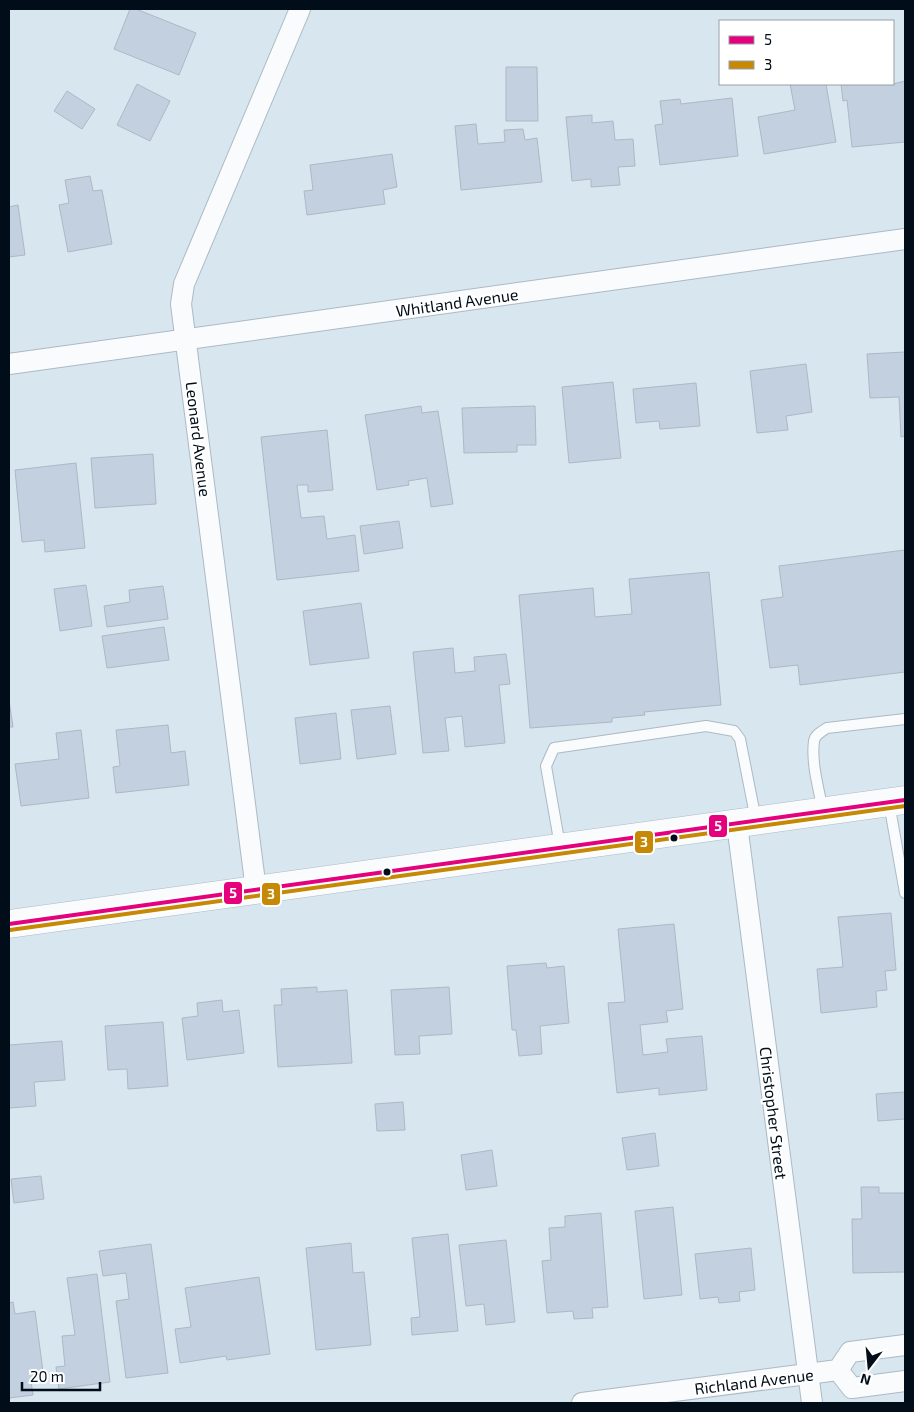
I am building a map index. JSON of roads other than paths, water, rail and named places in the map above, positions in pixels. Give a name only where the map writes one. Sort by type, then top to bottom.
[{"type":"main road","points":[[9,924],[897,802]]},
{"type":"street","name":"Leonard Avenue","points":[[256,890],[181,304],[184,284],[300,9]]},
{"type":"street","name":"Whitland Avenue","points":[[9,364],[185,341],[905,239]]},
{"type":"street","name":"Christopher Street","points":[[746,822],[812,1403]]},
{"type":"street","name":"Richland Avenue","points":[[838,1370],[850,1352],[905,1345]]},
{"type":"street","name":"Richland Avenue","points":[[582,1403],[838,1370]]},
{"type":"street","name":"Richland Avenue","points":[[838,1370],[852,1388],[905,1381]]},
{"type":"lane","points":[[823,812],[814,760],[814,740],[820,731],[827,728],[905,719]]},
{"type":"lane","points":[[561,848],[546,766],[554,748],[706,726],[734,731],[740,739],[746,822]]},
{"type":"lane","points":[[897,802],[905,893]]}]
